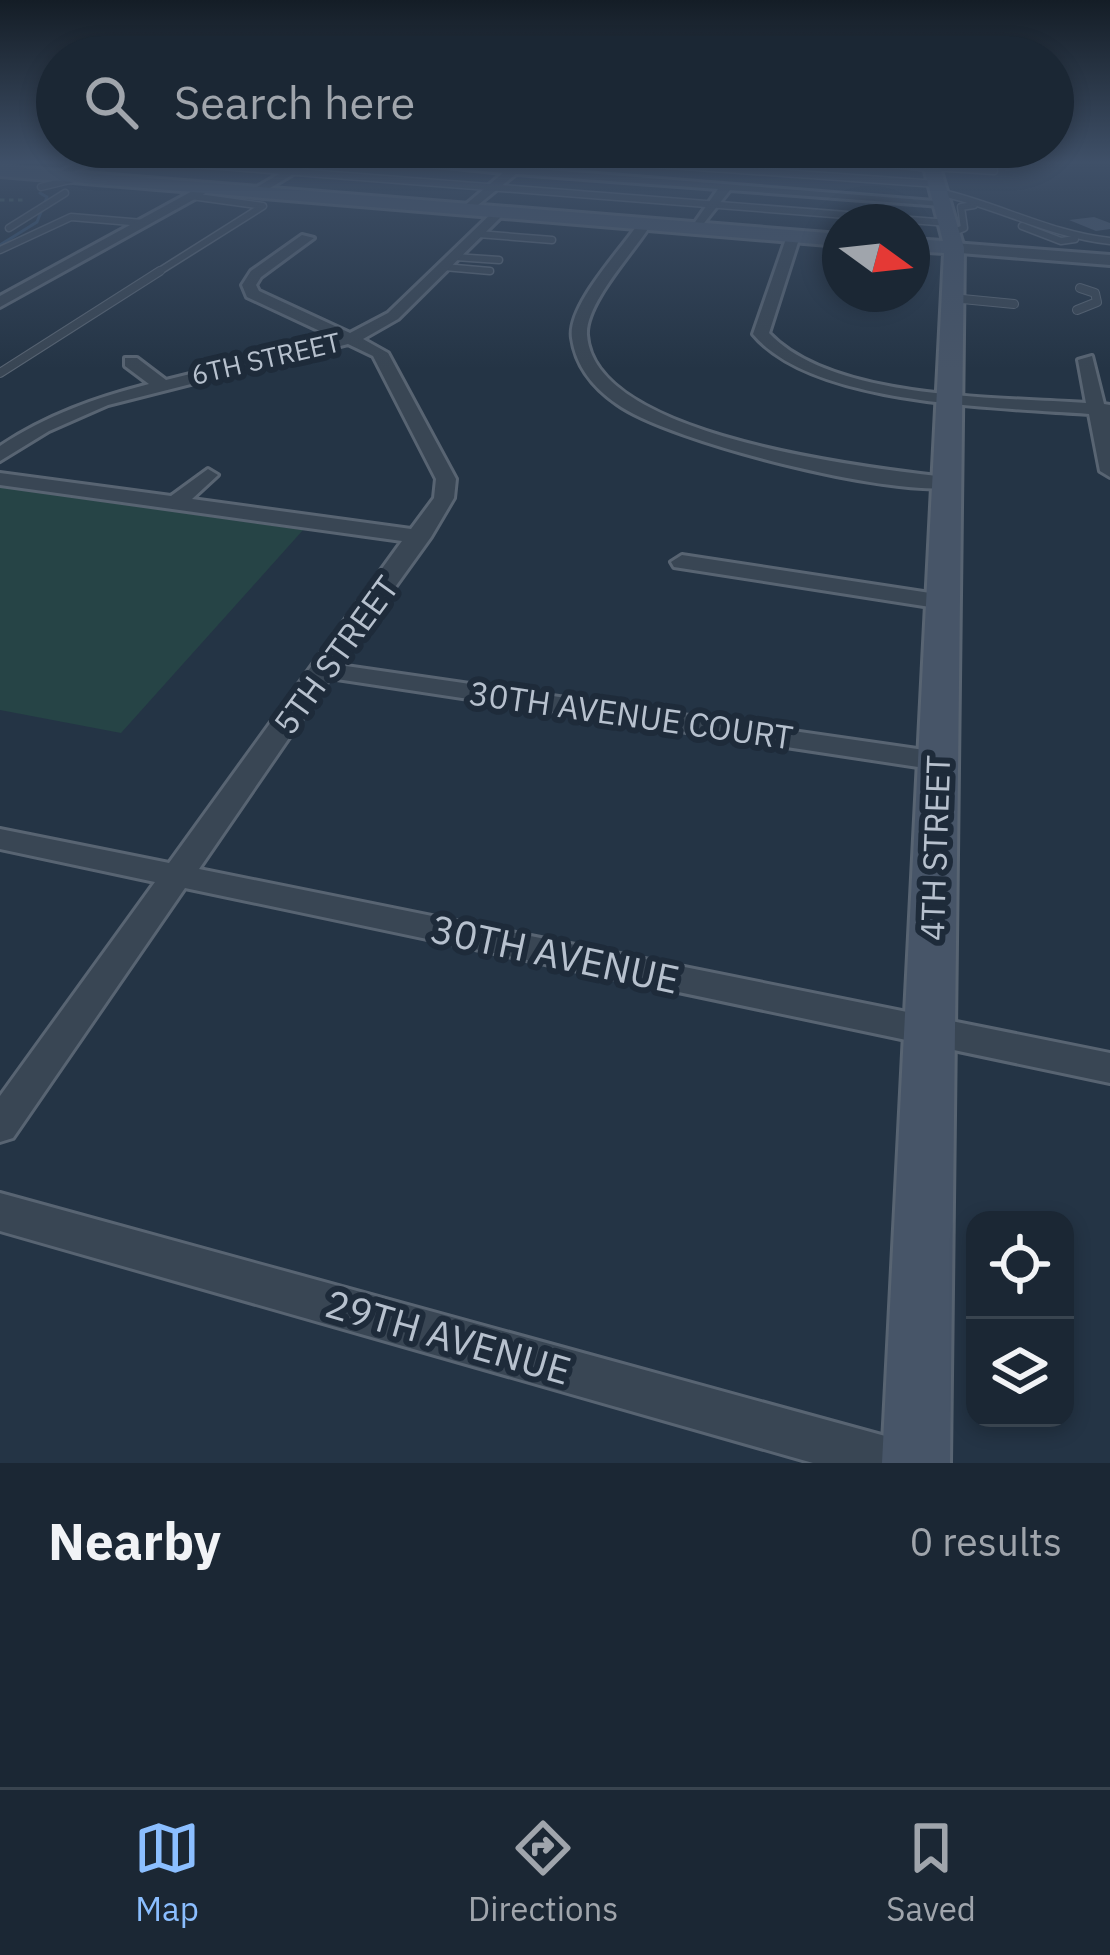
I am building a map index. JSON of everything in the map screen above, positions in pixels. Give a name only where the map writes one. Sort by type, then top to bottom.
[{"type":"main road","points":[[748,232],[822,238]]},
{"type":"main road","points":[[930,240],[951,234]]},
{"type":"main road","name":"4TH STREET","points":[[916,1463],[951,234]]},
{"type":"street","points":[[0,302],[126,232]]},
{"type":"street","points":[[640,232],[584,316],[579,334],[582,352],[601,380],[638,407],[708,439],[822,467],[946,484]]},
{"type":"street","name":"6TH STREET","points":[[0,455],[75,411],[160,384],[354,338],[393,316],[478,234]]},
{"type":"street","points":[[951,234],[1062,256],[1110,260]]},
{"type":"street","points":[[793,236],[761,328],[765,344],[787,361],[832,378],[1103,410]]},
{"type":"street","name":"5TH STREET","points":[[0,1126],[444,498],[446,479],[380,353],[252,294],[249,285],[256,274],[308,238]]},
{"type":"street","points":[[1086,360],[1103,410],[1110,471]]},
{"type":"street","points":[[131,362],[160,384]]},
{"type":"street","points":[[176,503],[208,475]]},
{"type":"street","points":[[0,478],[420,537]]},
{"type":"street","points":[[682,562],[943,602]]},
{"type":"street","name":"30TH AVENUE COURT","points":[[325,670],[938,761]]},
{"type":"street","name":"30TH AVENUE","points":[[0,839],[1110,1068]]},
{"type":"street","name":"29TH AVENUE","points":[[0,1212],[896,1463]]},
{"type":"lane","points":[[0,250],[38,232]]},
{"type":"lane","points":[[0,373],[222,232]]},
{"type":"lane","points":[[937,232],[955,232]]},
{"type":"lane","points":[[1057,232],[1080,238]]},
{"type":"lane","points":[[1057,232],[1110,241]]},
{"type":"lane","points":[[478,234],[552,240]]},
{"type":"lane","points":[[450,262],[500,260]]},
{"type":"lane","points":[[450,262],[490,271]]},
{"type":"lane","points":[[1078,272],[1080,288],[1095,293],[1097,302],[1080,308]]},
{"type":"lane","points":[[952,298],[1014,304]]},
{"type":"green space","points":[[0,487],[303,530],[121,733],[0,710]]},
{"type":"waterway","points":[[0,245],[20,232]]}]
